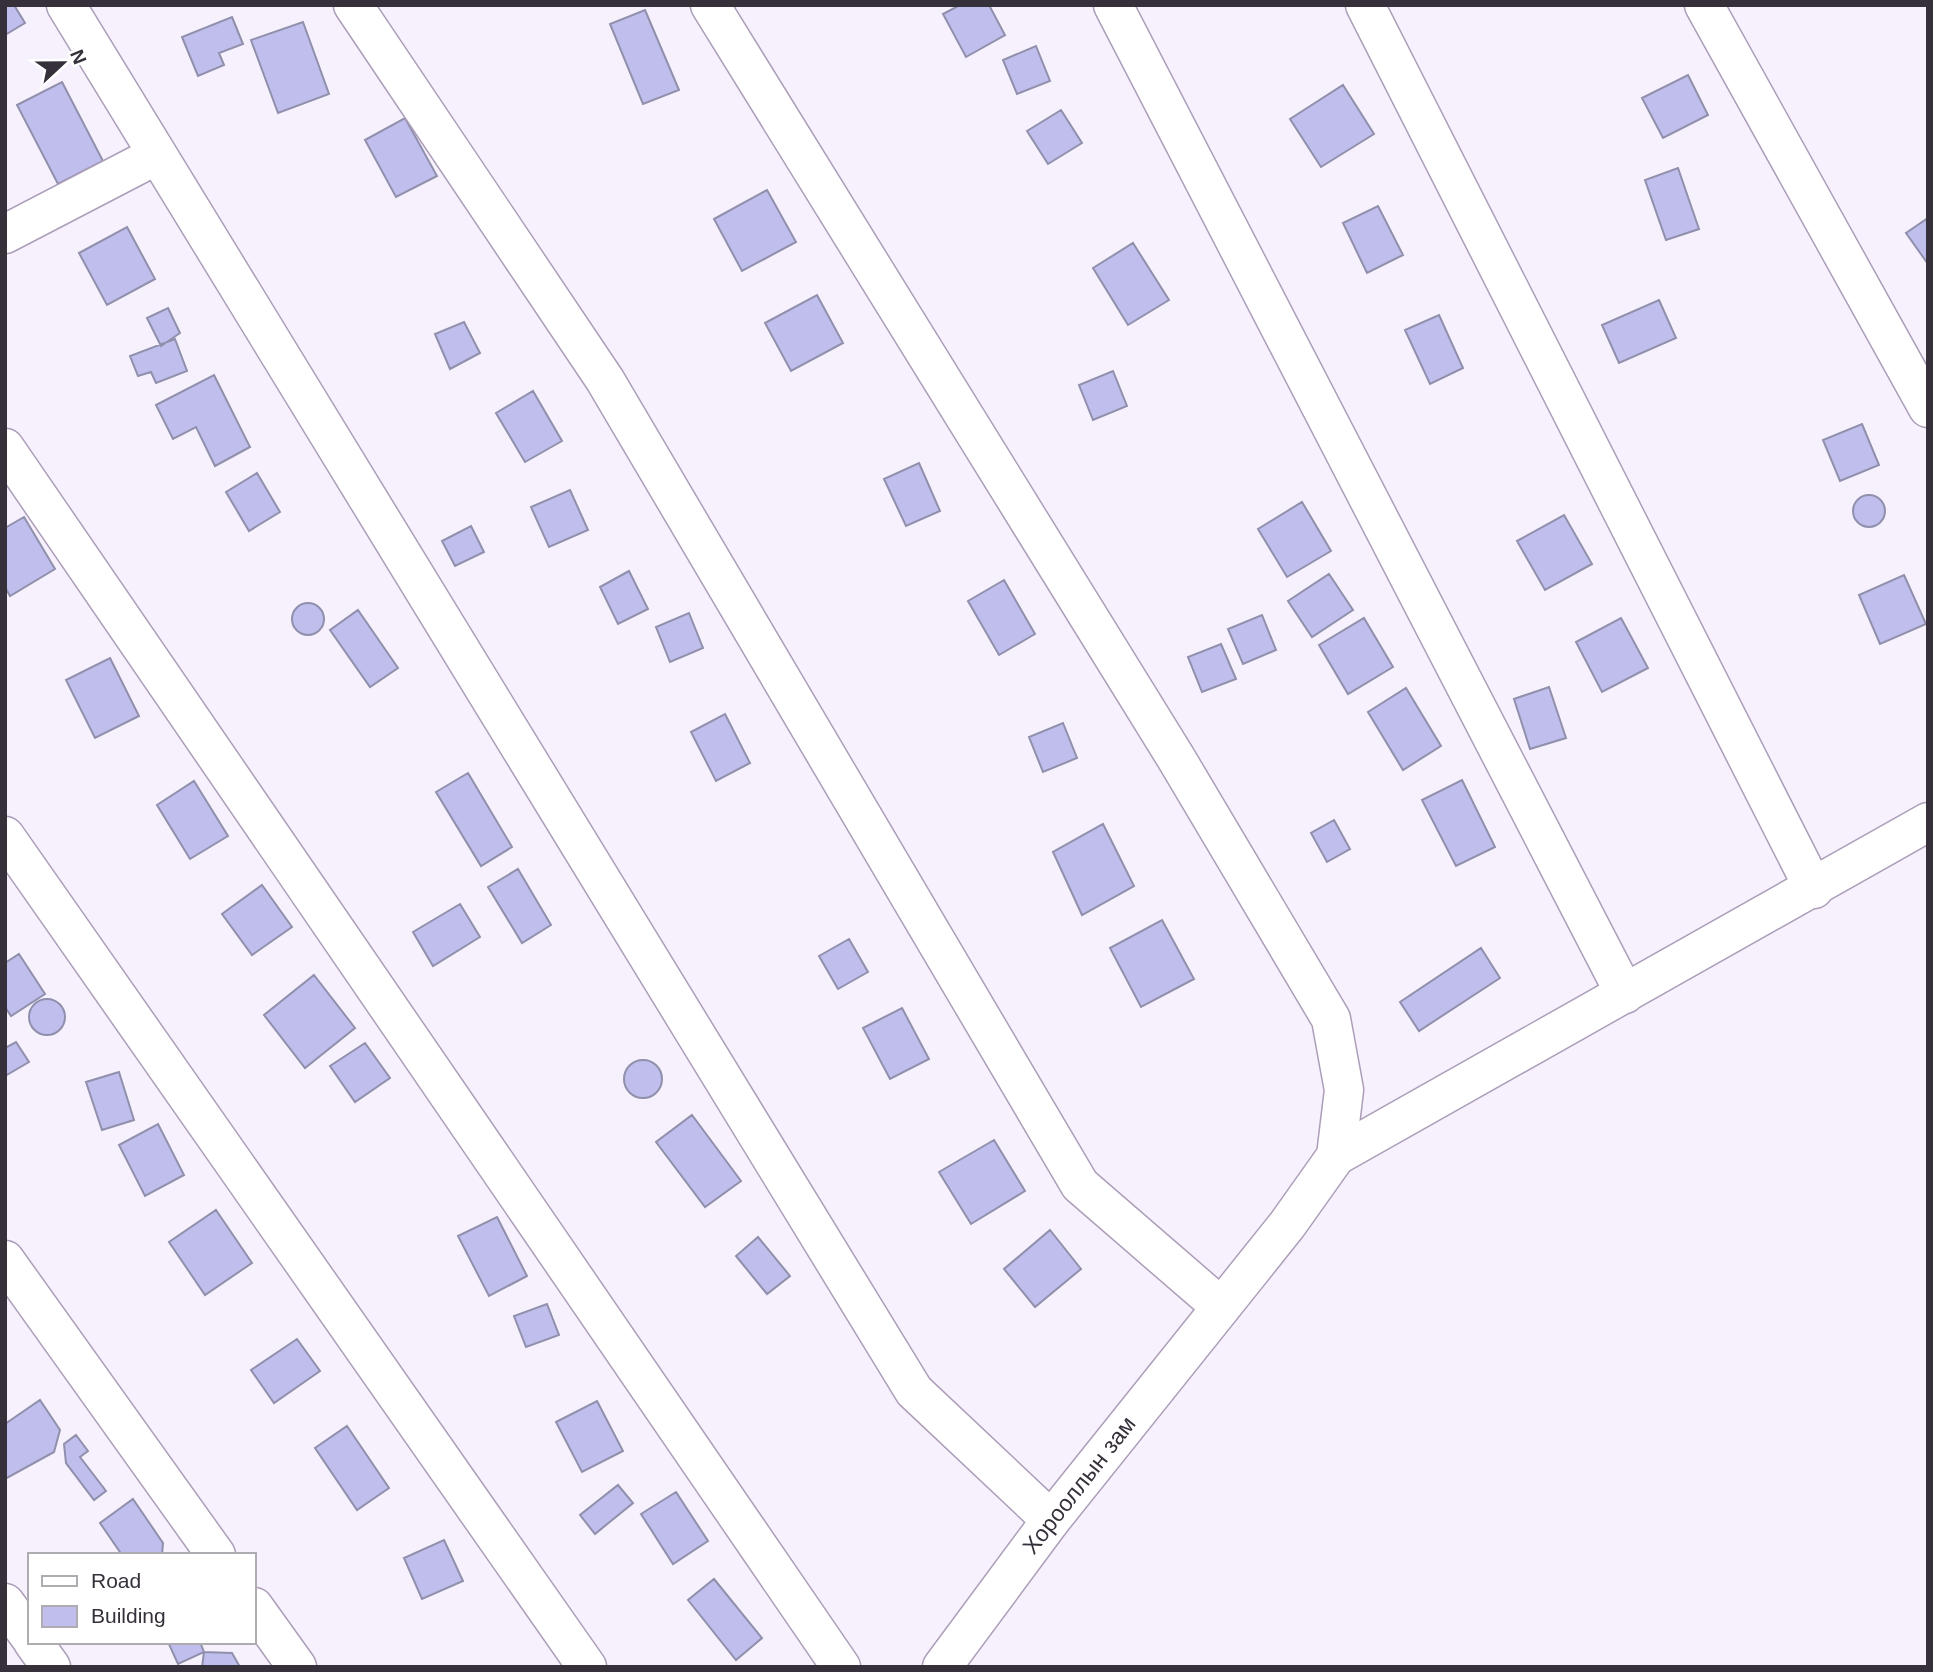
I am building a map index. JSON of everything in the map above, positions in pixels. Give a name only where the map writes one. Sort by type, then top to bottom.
[{"type":"street","points":[[66,5],[914,1391],[1051,1520]]},
{"type":"street","points":[[353,5],[604,380],[1080,1185],[1221,1307]]},
{"type":"street","points":[[710,5],[1177,758],[1331,1019],[1344,1090],[1336,1156]]},
{"type":"street","points":[[1114,5],[1625,994]]},
{"type":"street","points":[[1365,5],[1814,889]]},
{"type":"street","points":[[1704,5],[1928,408]]},
{"type":"street","points":[[5,234],[157,155]]},
{"type":"street","points":[[5,448],[841,1667]]},
{"type":"street","points":[[1336,1156],[1814,889],[1928,822]]},
{"type":"street","points":[[5,836],[587,1667]]},
{"type":"street","name":"Хорооллын зам","points":[[942,1667],[1051,1520],[1287,1225],[1336,1156]]},
{"type":"street","points":[[5,1260],[215,1553]]},
{"type":"street","points":[[5,1603],[28,1634]]},
{"type":"street","points":[[256,1610],[296,1667]]},
{"type":"street","points":[[34,1644],[51,1667]]},
{"type":"building","points":[[5,5],[14,5],[25,23],[5,35]]},
{"type":"building","points":[[960,5],[989,5],[1005,35],[966,57],[943,14]]},
{"type":"building","points":[[645,10],[679,90],[643,104],[610,24]]},
{"type":"building","points":[[232,17],[243,44],[219,53],[224,65],[198,76],[182,37]]},
{"type":"building","points":[[303,22],[329,94],[278,113],[251,40]]},
{"type":"building","points":[[1036,46],[1050,81],[1017,94],[1003,60]]},
{"type":"building","points":[[1688,75],[1708,115],[1663,138],[1642,98]]},
{"type":"building","points":[[62,82],[103,161],[58,184],[17,105]]},
{"type":"building","points":[[1343,85],[1374,134],[1321,167],[1290,119]]},
{"type":"building","points":[[1061,110],[1082,143],[1048,164],[1027,131]]},
{"type":"building","points":[[405,118],[437,176],[396,197],[365,140]]},
{"type":"building","points":[[1678,168],[1699,229],[1666,240],[1645,180]]},
{"type":"building","points":[[767,190],[796,242],[742,271],[714,219]]},
{"type":"building","points":[[1378,206],[1403,255],[1367,273],[1343,223]]},
{"type":"building","points":[[1928,218],[1928,264],[1906,233]]},
{"type":"building","points":[[127,227],[155,279],[107,305],[79,253]]},
{"type":"building","points":[[1133,243],[1169,300],[1128,325],[1093,268]]},
{"type":"building","points":[[817,295],[843,343],[791,371],[765,323]]},
{"type":"building","points":[[1659,300],[1676,338],[1619,363],[1602,325]]},
{"type":"building","points":[[168,308],[180,333],[161,346],[147,318]]},
{"type":"building","points":[[1439,315],[1463,368],[1430,384],[1405,330]]},
{"type":"building","points":[[464,322],[480,353],[450,369],[435,334]]},
{"type":"building","points":[[175,339],[187,371],[156,383],[151,372],[138,376],[130,356]]},
{"type":"building","points":[[1113,371],[1127,406],[1093,420],[1079,385]]},
{"type":"building","points":[[214,375],[250,447],[215,466],[196,427],[173,439],[156,405]]},
{"type":"building","points":[[533,391],[562,441],[525,462],[496,413]]},
{"type":"building","points":[[1862,424],[1879,465],[1840,481],[1823,440]]},
{"type":"building","points":[[919,463],[940,511],[906,526],[884,479]]},
{"type":"building","points":[[257,473],[280,512],[249,531],[226,492]]},
{"type":"building","points":[[570,490],[588,530],[549,547],[531,507]]},
{"type":"building","points":[[1869,495],[1880,500],[1885,511],[1880,522],[1869,527],[1858,522],[1853,511],[1858,500]]},
{"type":"building","points":[[1302,502],[1331,551],[1287,577],[1258,529]]},
{"type":"building","points":[[1564,515],[1592,564],[1545,590],[1517,541]]},
{"type":"building","points":[[24,517],[55,569],[10,596],[5,587],[5,528]]},
{"type":"building","points":[[471,526],[484,552],[455,566],[442,541]]},
{"type":"building","points":[[629,571],[648,609],[618,624],[600,587]]},
{"type":"building","points":[[1329,574],[1353,610],[1312,637],[1288,601]]},
{"type":"building","points":[[1904,575],[1926,624],[1880,644],[1859,595]]},
{"type":"building","points":[[1004,580],[1035,634],[999,655],[968,601]]},
{"type":"building","points":[[308,603],[319,608],[324,619],[319,630],[308,635],[297,630],[292,619],[297,608]]},
{"type":"building","points":[[358,610],[398,668],[370,687],[330,630]]},
{"type":"building","points":[[689,613],[703,648],[670,662],[656,627]]},
{"type":"building","points":[[1262,615],[1276,650],[1243,664],[1228,629]]},
{"type":"building","points":[[1364,618],[1393,667],[1348,694],[1319,645]]},
{"type":"building","points":[[1621,618],[1648,668],[1602,692],[1576,642]]},
{"type":"building","points":[[1221,644],[1236,679],[1202,692],[1188,657]]},
{"type":"building","points":[[110,658],[139,716],[95,738],[66,680]]},
{"type":"building","points":[[1549,687],[1566,738],[1530,749],[1514,699]]},
{"type":"building","points":[[1406,688],[1441,746],[1403,770],[1368,712]]},
{"type":"building","points":[[725,714],[750,763],[716,781],[691,732]]},
{"type":"building","points":[[1063,723],[1077,758],[1043,772],[1029,737]]},
{"type":"building","points":[[468,773],[512,847],[481,866],[436,792]]},
{"type":"building","points":[[1462,780],[1495,847],[1456,866],[1422,800]]},
{"type":"building","points":[[194,781],[228,836],[190,859],[157,805]]},
{"type":"building","points":[[1334,820],[1350,849],[1327,862],[1311,833]]},
{"type":"building","points":[[1103,824],[1134,886],[1082,915],[1053,852]]},
{"type":"building","points":[[518,869],[551,925],[522,943],[488,887]]},
{"type":"building","points":[[262,885],[292,927],[252,955],[222,914]]},
{"type":"building","points":[[460,904],[480,937],[433,966],[413,932]]},
{"type":"building","points":[[1162,920],[1194,979],[1141,1007],[1110,948]]},
{"type":"building","points":[[849,939],[868,972],[838,989],[819,956]]},
{"type":"building","points":[[1481,948],[1500,978],[1419,1031],[1400,1002]]},
{"type":"building","points":[[19,954],[45,994],[11,1016],[5,1007],[5,963]]},
{"type":"building","points":[[314,975],[355,1028],[305,1068],[264,1015]]},
{"type":"building","points":[[47,999],[60,1004],[65,1017],[60,1030],[47,1035],[34,1030],[29,1017],[34,1004]]},
{"type":"building","points":[[902,1008],[929,1059],[890,1079],[863,1028]]},
{"type":"building","points":[[16,1042],[29,1062],[5,1076],[5,1048]]},
{"type":"building","points":[[365,1043],[390,1078],[355,1102],[330,1066]]},
{"type":"building","points":[[643,1060],[656,1066],[662,1079],[656,1092],[643,1098],[630,1092],[624,1079],[630,1066]]},
{"type":"building","points":[[119,1072],[134,1120],[102,1130],[86,1082]]},
{"type":"building","points":[[692,1115],[741,1181],[705,1207],[656,1142]]},
{"type":"building","points":[[158,1124],[184,1175],[145,1196],[119,1145]]},
{"type":"building","points":[[994,1140],[1025,1191],[971,1224],[939,1172]]},
{"type":"building","points":[[216,1210],[252,1263],[205,1295],[169,1242]]},
{"type":"building","points":[[497,1217],[527,1276],[489,1296],[458,1236]]},
{"type":"building","points":[[1050,1230],[1081,1269],[1035,1307],[1004,1269]]},
{"type":"building","points":[[758,1237],[790,1276],[767,1294],[736,1256]]},
{"type":"building","points":[[547,1304],[559,1335],[526,1347],[514,1316]]},
{"type":"building","points":[[297,1339],[320,1371],[274,1403],[251,1370]]},
{"type":"building","points":[[40,1400],[60,1430],[54,1452],[5,1479],[5,1424]]},
{"type":"building","points":[[597,1401],[623,1451],[582,1472],[556,1422]]},
{"type":"building","points":[[347,1426],[389,1488],[357,1510],[315,1448]]},
{"type":"building","points":[[76,1435],[88,1451],[80,1457],[106,1491],[94,1500],[66,1463],[64,1444]]},
{"type":"building","points":[[618,1485],[633,1503],[595,1534],[580,1515]]},
{"type":"building","points":[[676,1492],[708,1541],[673,1564],[641,1514]]},
{"type":"building","points":[[133,1499],[163,1543],[162,1553],[121,1553],[100,1523]]},
{"type":"building","points":[[444,1540],[463,1581],[422,1599],[404,1558]]},
{"type":"building","points":[[714,1579],[762,1638],[736,1660],[688,1600]]},
{"type":"building","points":[[169,1644],[201,1644],[204,1652],[178,1664]]},
{"type":"building","points":[[204,1652],[232,1653],[240,1667],[202,1667]]}]
